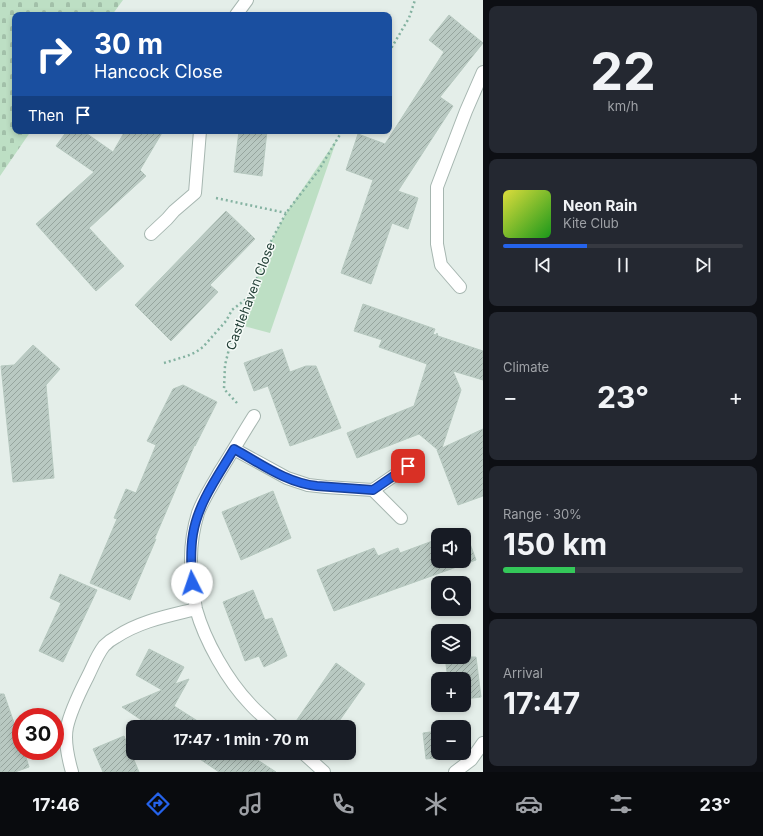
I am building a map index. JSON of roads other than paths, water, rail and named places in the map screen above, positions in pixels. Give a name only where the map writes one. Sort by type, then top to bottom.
[{"type":"street","points":[[238,12],[247,0]]},
{"type":"street","points":[[460,287],[441,265],[437,244],[437,187],[466,111],[483,72]]},
{"type":"street","points":[[152,234],[174,211],[195,194],[200,134]]},
{"type":"street","points":[[254,416],[207,493],[199,512],[193,534],[190,557],[196,609],[213,650],[225,671],[250,704],[267,720]]},
{"type":"street","points":[[234,449],[287,478],[308,485],[373,490],[408,466]]},
{"type":"street","points":[[373,490],[401,518]]},
{"type":"street","points":[[72,772],[68,758],[66,728],[79,694],[97,656],[105,645],[133,626],[196,609]]},
{"type":"street","points":[[456,772],[471,760],[483,743]]},
{"type":"street","points":[[311,760],[324,772]]}]
